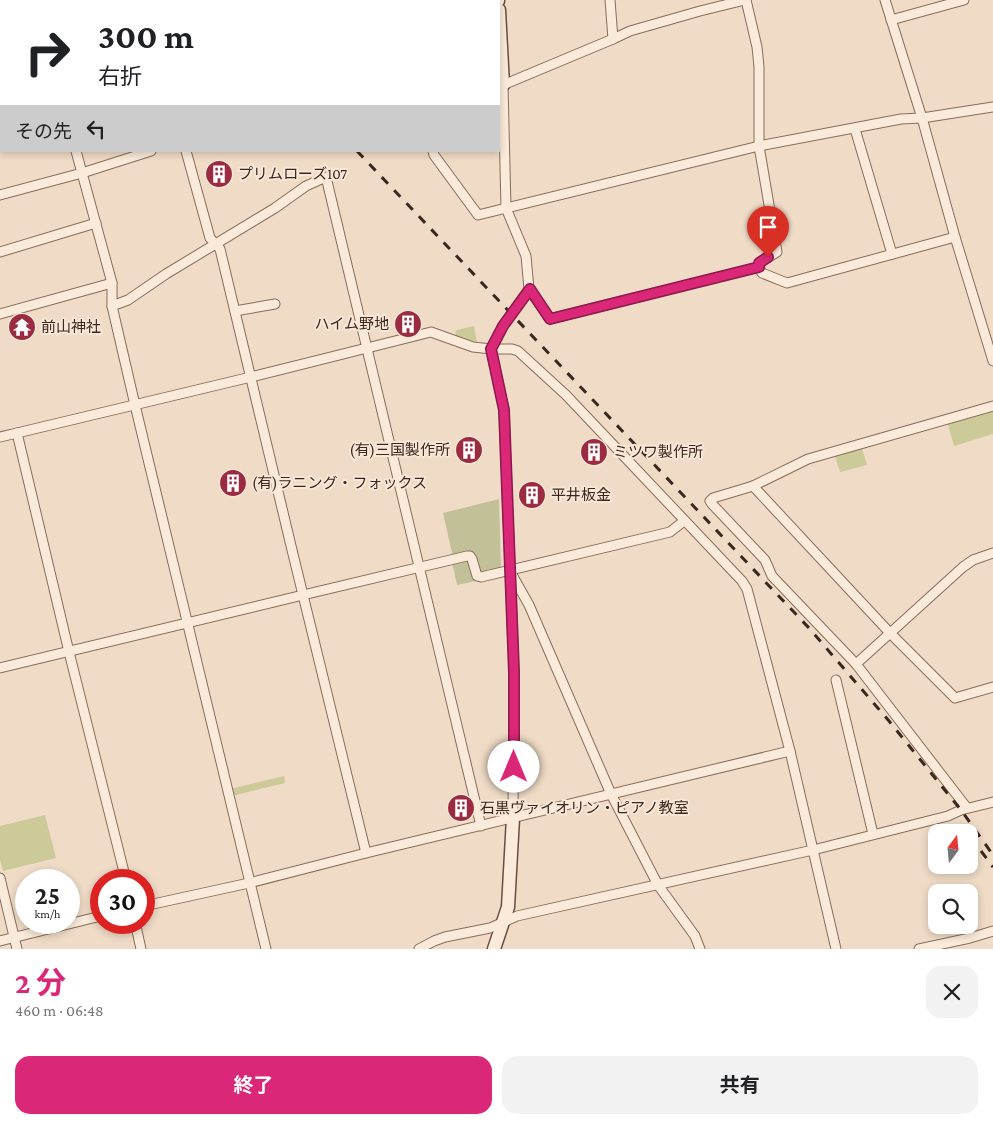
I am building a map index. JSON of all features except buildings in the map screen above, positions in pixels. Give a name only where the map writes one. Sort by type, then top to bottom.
[{"type":"street","points":[[610,0],[613,39]]},
{"type":"street","points":[[700,0],[700,11]]},
{"type":"street","points":[[503,85],[630,31],[745,0],[757,47],[759,146],[777,252],[759,263],[762,273],[787,282],[955,236]]},
{"type":"street","points":[[885,0],[922,118],[993,361]]},
{"type":"street","points":[[891,20],[964,0]]},
{"type":"street","points":[[500,41],[506,208],[526,256],[530,289],[550,319],[759,267]]},
{"type":"street","points":[[433,152],[478,215],[759,146],[901,119],[922,118],[993,106]]},
{"type":"street","points":[[855,128],[892,254]]},
{"type":"street","points":[[76,152],[112,283],[112,306],[186,622],[266,949]]},
{"type":"street","points":[[0,195],[82,173],[148,152]]},
{"type":"street","points":[[186,152],[210,238],[220,249],[366,853]]},
{"type":"street","points":[[112,306],[128,300],[166,274],[275,208],[306,186],[326,176],[482,826]]},
{"type":"street","points":[[0,252],[96,223]]},
{"type":"street","points":[[0,314],[112,283]]},
{"type":"street","points":[[494,949],[508,907],[513,818],[514,672],[504,410],[491,349],[503,326],[530,289]]},
{"type":"street","points":[[235,311],[275,304]]},
{"type":"street","points":[[0,436],[135,405],[431,332],[473,347],[518,351],[566,395],[742,581],[747,589],[790,751],[836,949]]},
{"type":"street","points":[[967,808],[856,664],[772,576],[764,560],[710,501],[713,498],[753,486],[808,459],[993,406]]},
{"type":"street","points":[[17,433],[123,869]]},
{"type":"street","points":[[753,486],[890,633],[955,698],[993,687]]},
{"type":"street","points":[[0,668],[186,622],[470,556],[475,573],[481,577],[670,532],[684,521]]},
{"type":"street","points":[[856,664],[962,566],[993,553]]},
{"type":"street","points":[[510,570],[529,605],[610,794],[658,885],[695,936],[700,949]]},
{"type":"street","points":[[836,680],[873,834]]},
{"type":"street","points":[[155,903],[790,751]]},
{"type":"street","points":[[419,949],[445,937],[490,928],[517,916],[536,911],[813,850],[948,816],[967,808],[993,802]]},
{"type":"street","points":[[0,878],[17,949]]},
{"type":"street","points":[[0,942],[90,919]]},
{"type":"street","points":[[919,949],[993,931]]},
{"type":"street","points":[[138,934],[141,949]]},
{"type":"shaded area","points":[[474,326],[477,342],[456,336],[455,332],[457,330]]},
{"type":"shaded area","points":[[993,408],[993,434],[954,446],[947,421]]},
{"type":"shaded area","points":[[861,445],[867,465],[840,472],[834,453]]},
{"type":"shaded area","points":[[499,499],[501,570],[480,574],[474,557],[453,557],[443,513]]},
{"type":"shaded area","points":[[470,558],[475,581],[457,585],[452,562]]},
{"type":"shaded area","points":[[284,776],[285,783],[232,796],[230,789]]},
{"type":"shaded area","points":[[45,815],[56,858],[3,871],[0,860],[0,826]]},
{"type":"railway","points":[[358,152],[809,628],[889,721],[961,810],[993,855]]},
{"type":"railway","points":[[981,851],[993,867]]},
{"type":"place","name":"プリムローズ107","points":[[219,174]]},
{"type":"place","name":"ハイム野地","points":[[408,324]]},
{"type":"place","name":"前山神社","points":[[22,327]]},
{"type":"place","name":"(有)三国製作所","points":[[469,450]]},
{"type":"place","name":"ミツワ製作所","points":[[594,452]]},
{"type":"place","name":"(有)ラニング・フォックス","points":[[233,483]]},
{"type":"place","name":"平井板金","points":[[532,495]]},
{"type":"place","name":"石黒ヴァイオリン・ピアノ教室","points":[[461,808]]},
{"type":"route","points":[[514,767],[514,672],[504,410],[491,349],[503,326],[530,289],[550,319],[759,267],[759,263],[768,257]]}]
